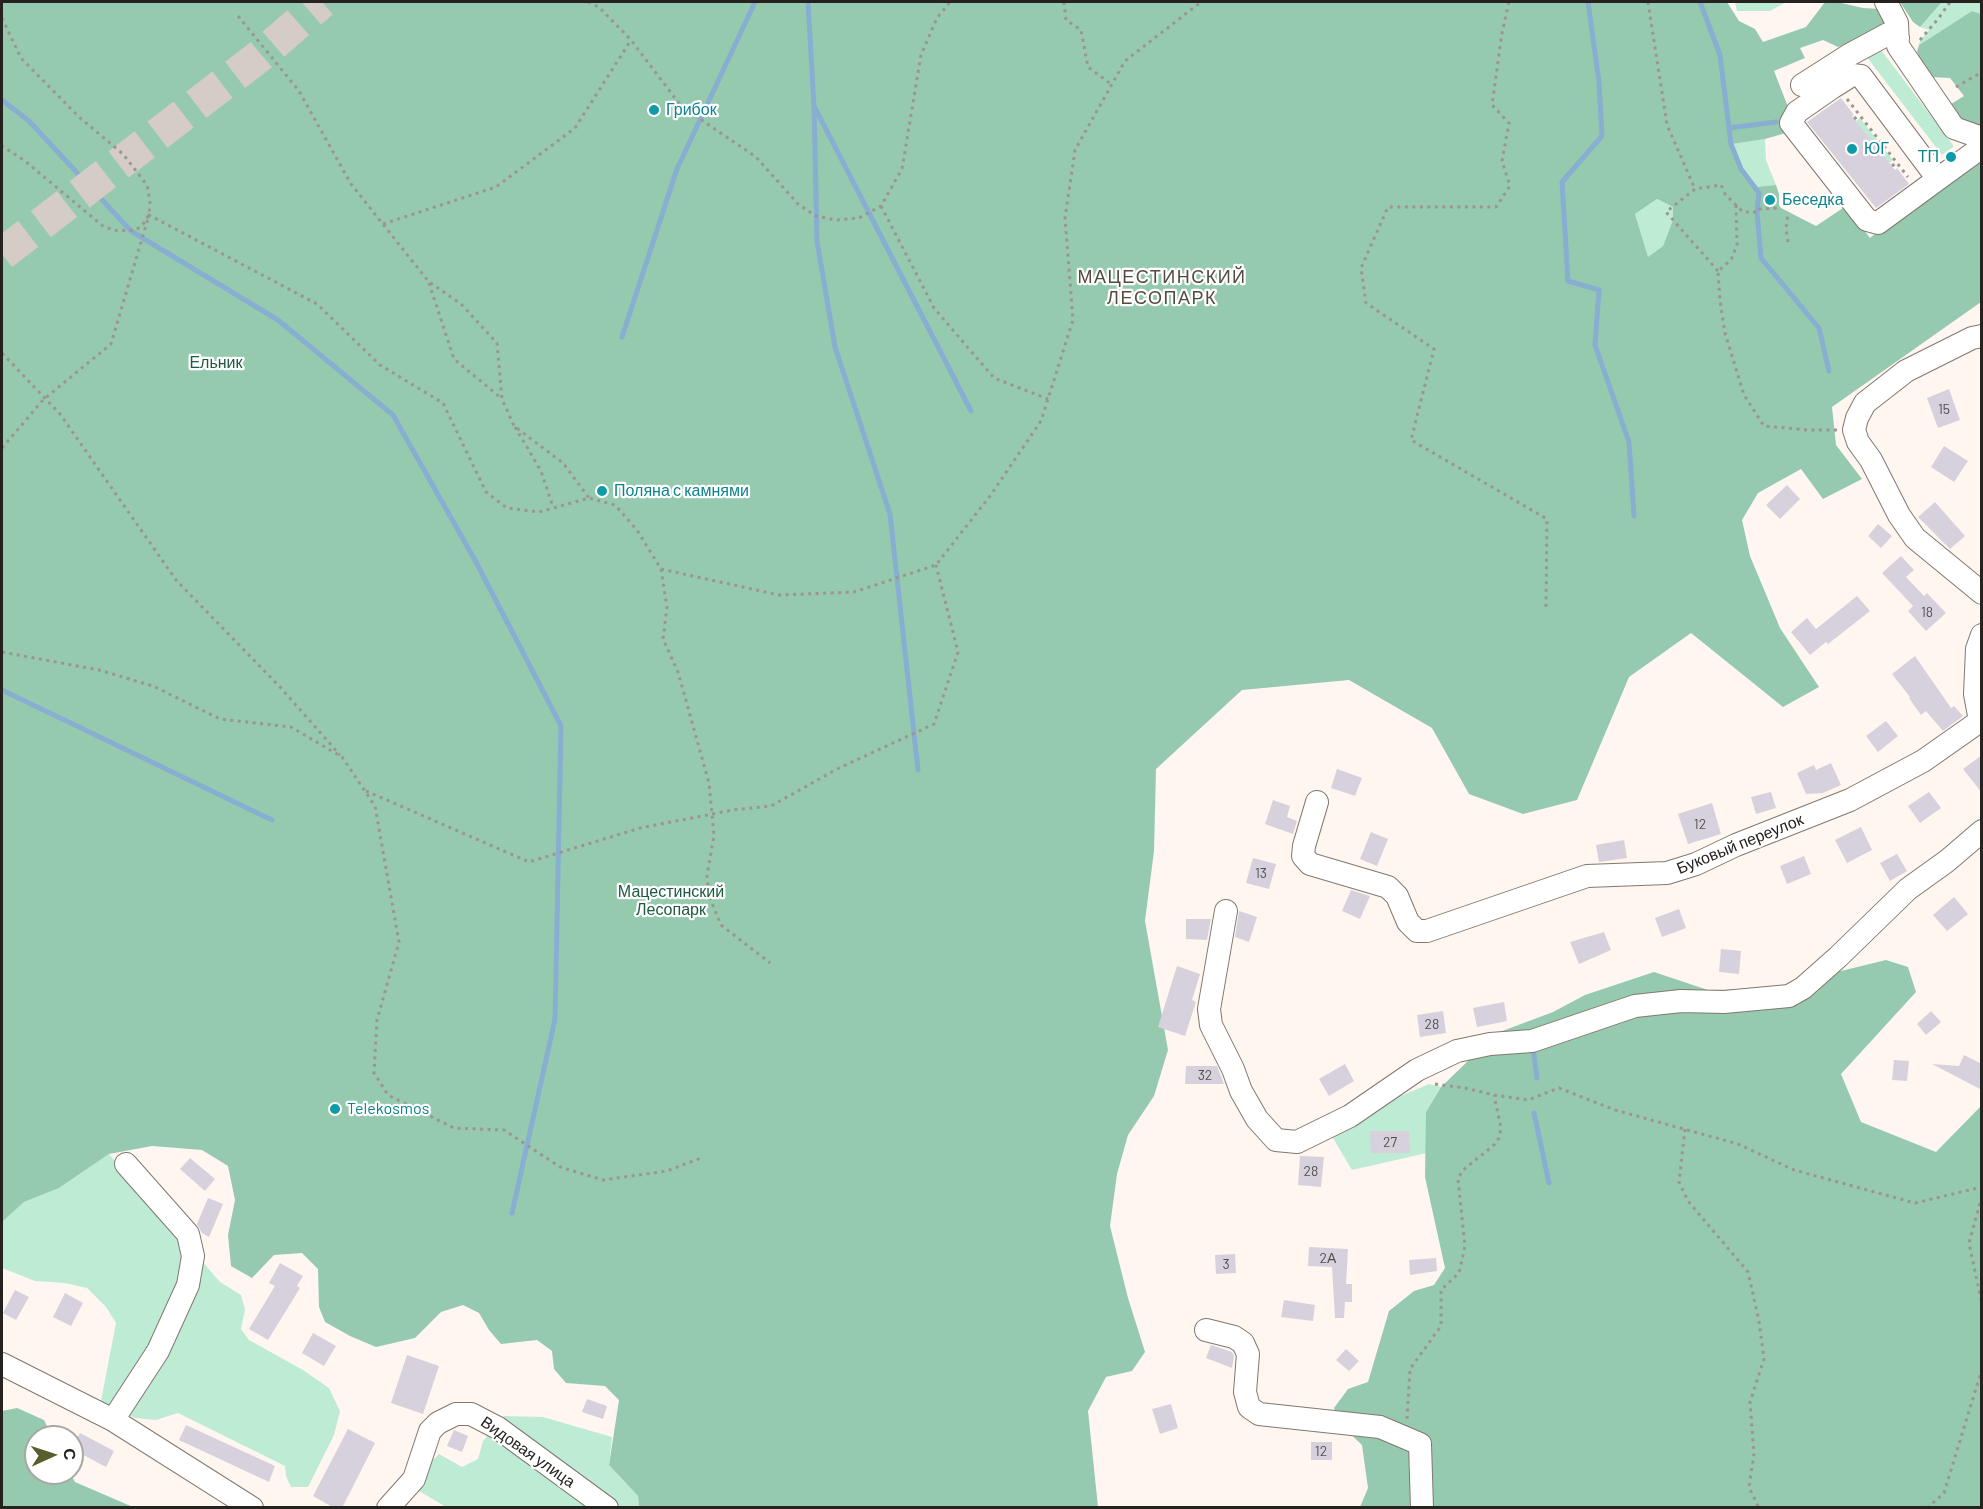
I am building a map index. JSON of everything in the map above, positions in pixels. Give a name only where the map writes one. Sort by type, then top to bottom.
[{"type":"street","points":[[1886,2],[1909,39]]},
{"type":"street","points":[[1802,85],[1849,55],[1888,34],[1909,39]]},
{"type":"street","points":[[1909,39],[1898,46],[1954,128],[1982,138]]},
{"type":"street","points":[[1938,179],[1861,76],[1852,75],[1833,87],[1797,112],[1791,123],[1867,220],[1878,222],[1938,179],[1982,147]]},
{"type":"street","points":[[1982,336],[1972,338],[1906,371],[1865,403],[1854,430],[1858,442],[1871,460],[1899,515],[1915,538],[1982,592]]},
{"type":"street","name":"Буковый переулок","points":[[1317,802],[1303,856],[1310,864],[1388,887],[1397,896],[1408,922],[1416,931],[1427,931],[1587,876],[1667,873],[1696,864],[1737,845],[1850,800],[1923,761],[1980,721],[1975,694],[1977,649],[1982,635]]},
{"type":"street","points":[[1226,911],[1209,1009],[1211,1025],[1233,1069],[1241,1091],[1257,1119],[1276,1140],[1297,1142],[1350,1116],[1417,1070],[1457,1051],[1490,1044],[1532,1041],[1635,1006],[1681,1001],[1724,1002],[1788,996],[1803,988],[1838,957],[1908,889],[1947,861],[1982,831]]},
{"type":"street","points":[[113,1420],[158,1351],[188,1285],[193,1256],[188,1234],[126,1164]]},
{"type":"street","points":[[1206,1330],[1234,1337],[1243,1343],[1248,1354],[1245,1392],[1249,1407],[1258,1414],[1380,1427],[1420,1444],[1422,1508]]},
{"type":"street","points":[[2,1364],[113,1420],[252,1508]]},
{"type":"street","name":"Видовая улица","points":[[388,1508],[414,1479],[430,1431],[438,1423],[456,1414],[471,1414],[498,1428],[607,1508]]},
{"type":"path","points":[[588,2],[599,7],[632,40],[681,106],[756,157],[798,204],[816,216],[836,219],[859,218],[881,206],[902,169],[921,55],[937,18],[950,2]]},
{"type":"path","points":[[1064,2],[1066,20],[1081,30],[1088,67],[1112,85]]},
{"type":"path","points":[[661,569],[779,596],[854,592],[936,565],[990,496],[1041,421],[1073,320],[1065,218],[1075,150],[1125,61],[1201,2]]},
{"type":"path","points":[[1509,2],[1502,33],[1492,105],[1509,123],[1502,161],[1510,186],[1496,207],[1388,207],[1361,268],[1366,303],[1434,349],[1411,440],[1547,519],[1546,607]]},
{"type":"path","points":[[1648,2],[1667,125],[1695,189]]},
{"type":"path","points":[[1909,39],[1938,19],[1950,2]]},
{"type":"path","points":[[238,15],[299,91],[351,184],[382,224],[429,282],[461,304],[497,343],[502,399],[514,426],[541,471],[553,508]]},
{"type":"path","points":[[2,18],[21,58],[79,117],[123,154],[147,185],[150,201],[149,215],[111,344],[43,400],[2,448]]},
{"type":"path","points":[[382,224],[496,187],[575,128],[632,40]]},
{"type":"path","points":[[1956,87],[1982,72]]},
{"type":"path","points":[[1833,87],[1841,90],[1913,183]]},
{"type":"path","points":[[1854,119],[1860,115]]},
{"type":"path","points":[[2,146],[25,161],[104,227],[126,232],[135,230],[142,226],[149,215]]},
{"type":"path","points":[[1892,166],[1897,162]]},
{"type":"path","points":[[1781,208],[1743,212],[1725,194],[1720,185],[1695,189],[1666,212],[1718,271],[1725,333],[1744,395],[1764,426],[1808,430],[1854,430]]},
{"type":"path","points":[[1718,271],[1731,260],[1737,245],[1736,205]]},
{"type":"path","points":[[881,206],[934,308],[994,378],[1048,399]]},
{"type":"path","points":[[1788,212],[1786,229],[1788,242]]},
{"type":"path","points":[[149,215],[317,304],[380,365],[443,404],[486,492],[507,508],[539,512],[589,498],[615,505],[636,530],[661,569],[667,606],[663,639],[678,672],[709,783],[714,835],[707,876],[709,896],[721,925],[770,963]]},
{"type":"path","points":[[429,282],[454,359],[502,399]]},
{"type":"path","points":[[2,353],[60,414],[176,580],[280,687],[342,757],[375,806],[399,942],[377,1020],[374,1073],[388,1095],[454,1128],[504,1130],[560,1167],[603,1180],[667,1172],[701,1158]]},
{"type":"path","points":[[514,426],[563,463],[589,498]]},
{"type":"path","points":[[366,791],[530,862],[640,828],[712,814],[771,806],[837,769],[934,724],[958,652],[936,565]]},
{"type":"path","points":[[2,652],[99,670],[153,686],[220,719],[291,727],[342,757]]},
{"type":"path","points":[[1429,1084],[1528,1100],[1558,1088],[1615,1110],[1738,1144],[1794,1170],[1915,1203],[1982,1187]]},
{"type":"path","points":[[1420,1444],[1407,1423],[1410,1369],[1441,1326],[1441,1290],[1459,1273],[1465,1245],[1458,1179],[1462,1171],[1500,1138],[1501,1128],[1494,1095]]},
{"type":"path","points":[[1685,1128],[1679,1182],[1688,1201],[1748,1272],[1759,1321],[1764,1359],[1750,1402],[1754,1454],[1749,1487],[1758,1506],[1762,1508]]},
{"type":"path","points":[[1982,1196],[1969,1243],[1982,1304]]},
{"type":"path","points":[[1927,1508],[1944,1493],[1982,1369]]},
{"type":"green space","name":"Мацестинский Лесопарк","points":[[2,2],[1727,2],[1739,21],[1755,29],[1763,42],[1806,27],[1825,2],[1837,2],[1880,9],[1886,29],[1838,47],[1823,40],[1800,48],[1805,58],[1774,71],[1790,112],[1786,133],[1732,144],[1741,169],[1756,187],[1776,185],[1781,208],[1816,226],[1846,206],[1870,238],[1890,221],[1981,160],[1981,302],[1832,407],[1836,445],[1862,479],[1823,499],[1801,469],[1758,493],[1742,520],[1750,556],[1780,628],[1819,687],[1783,707],[1691,633],[1629,677],[1577,800],[1523,814],[1469,794],[1432,728],[1349,680],[1242,690],[1156,769],[1154,851],[1145,921],[1168,1050],[1154,1096],[1128,1135],[1117,1174],[1110,1226],[1128,1298],[1145,1352],[1132,1371],[1106,1377],[1088,1411],[1098,1507],[639,1507],[638,1496],[609,1465],[619,1400],[605,1386],[566,1383],[554,1369],[552,1351],[537,1340],[501,1344],[479,1313],[463,1305],[441,1312],[415,1338],[376,1347],[325,1322],[319,1307],[318,1269],[302,1253],[274,1255],[252,1278],[231,1266],[228,1235],[235,1200],[228,1166],[202,1150],[152,1146],[109,1154],[59,1188],[24,1202],[2,1222]],"holes":[[[1657,199],[1673,207],[1673,220],[1663,246],[1648,257],[1635,214]]]},
{"type":"green space","points":[[1735,2],[1786,2],[1770,11],[1737,11]]},
{"type":"green space","points":[[1900,2],[1942,2],[1920,27],[1913,22]]},
{"type":"green space","points":[[1942,2],[1981,2],[1981,14],[1972,11],[1919,45],[1920,40],[1929,30],[1920,27]]},
{"type":"green space","points":[[1972,11],[1981,14],[1981,126],[1962,127],[1951,104],[1964,96],[1950,78],[1930,77],[1917,52],[1919,45]]},
{"type":"green space","points":[[1878,46],[1953,145],[1942,155],[1866,56]]},
{"type":"green space","points":[[1860,118],[1893,160],[1889,163],[1856,121]]},
{"type":"green space","points":[[1765,139],[1766,160],[1776,185],[1756,187],[1741,169],[1731,144]]},
{"type":"green space","points":[[1657,199],[1673,207],[1673,220],[1663,246],[1648,258],[1635,214]]},
{"type":"green space","points":[[1886,960],[1908,967],[1916,992],[1841,1074],[1861,1122],[1936,1152],[1981,1106],[1981,1507],[1360,1507],[1368,1488],[1362,1445],[1341,1425],[1334,1408],[1348,1389],[1368,1382],[1389,1311],[1414,1291],[1434,1285],[1445,1268],[1425,1177],[1426,1112],[1441,1087],[1497,1033],[1553,1012],[1585,995],[1654,972],[1708,990],[1767,989]]},
{"type":"green space","points":[[1429,1084],[1441,1087],[1426,1112],[1427,1153],[1352,1170],[1327,1128],[1374,1100],[1403,1095]]},
{"type":"green space","points":[[109,1154],[220,1282],[241,1295],[245,1310],[241,1329],[249,1340],[303,1370],[329,1388],[340,1411],[334,1435],[308,1487],[291,1487],[285,1466],[178,1413],[156,1420],[135,1418],[101,1401],[116,1323],[106,1307],[87,1288],[65,1283],[35,1281],[2,1268],[2,1222],[24,1202],[59,1188]]},
{"type":"green space","points":[[17,1408],[44,1420],[46,1425],[24,1425],[24,1485],[82,1485],[133,1507],[2,1507],[2,1411]]},
{"type":"green space","points":[[504,1416],[543,1417],[612,1437],[609,1465],[638,1496],[639,1507],[446,1507],[414,1488],[421,1472],[439,1454],[462,1467],[478,1459],[483,1441]]},
{"type":"building","name":"ЮГ","points":[[1841,98],[1854,115],[1852,116],[1909,184],[1876,208],[1807,122]]},
{"type":"building","points":[[1949,389],[1960,420],[1938,428],[1927,398]]},
{"type":"building","points":[[1944,446],[1968,461],[1954,482],[1931,467]]},
{"type":"building","points":[[1787,485],[1800,499],[1780,519],[1766,505]]},
{"type":"building","points":[[1935,502],[1965,536],[1950,549],[1918,517]]},
{"type":"building","points":[[1878,524],[1892,536],[1881,548],[1868,536]]},
{"type":"building","points":[[1901,556],[1914,570],[1906,577],[1924,596],[1927,593],[1946,613],[1926,631],[1908,611],[1913,606],[1882,573]]},
{"type":"building","points":[[1857,596],[1870,611],[1810,655],[1791,632],[1807,618],[1816,629]]},
{"type":"building","points":[[1915,656],[1951,708],[1954,706],[1963,716],[1943,731],[1926,711],[1921,715],[1892,674]]},
{"type":"building","points":[[1886,721],[1898,736],[1878,752],[1866,736]]},
{"type":"building","points":[[1982,755],[1982,793],[1963,769]]},
{"type":"building","points":[[1831,763],[1841,785],[1823,793],[1806,794],[1797,773],[1814,765],[1816,770]]},
{"type":"building","points":[[1337,769],[1362,778],[1355,796],[1331,788]]},
{"type":"building","points":[[1771,792],[1776,808],[1756,814],[1751,797]]},
{"type":"building","points":[[1929,792],[1941,808],[1920,823],[1908,806]]},
{"type":"building","points":[[1273,800],[1290,806],[1287,817],[1297,821],[1293,834],[1265,824]]},
{"type":"building","points":[[1712,803],[1721,834],[1688,844],[1678,814]]},
{"type":"building","points":[[1861,827],[1872,850],[1847,863],[1835,840]]},
{"type":"building","points":[[1371,832],[1388,839],[1377,866],[1360,859]]},
{"type":"building","points":[[1624,840],[1627,858],[1599,862],[1596,845]]},
{"type":"building","points":[[1897,854],[1907,871],[1890,881],[1880,863]]},
{"type":"building","points":[[1804,856],[1811,874],[1787,884],[1780,866]]},
{"type":"building","points":[[1253,858],[1276,864],[1269,889],[1246,883]]},
{"type":"building","points":[[1351,890],[1370,896],[1360,919],[1342,911]]},
{"type":"building","points":[[1954,897],[1968,914],[1947,931],[1933,915]]},
{"type":"building","points":[[1679,909],[1686,928],[1662,937],[1655,918]]},
{"type":"building","points":[[1239,911],[1257,917],[1249,942],[1235,937]]},
{"type":"building","points":[[1186,919],[1211,919],[1207,940],[1186,939]]},
{"type":"building","points":[[1604,932],[1611,950],[1579,964],[1570,942]]},
{"type":"building","points":[[1721,949],[1741,951],[1739,974],[1719,972]]},
{"type":"building","points":[[1177,966],[1200,974],[1192,1000],[1196,1002],[1185,1036],[1158,1027]]},
{"type":"building","points":[[1504,1002],[1507,1021],[1477,1027],[1473,1008]]},
{"type":"building","points":[[1443,1011],[1446,1033],[1420,1037],[1417,1015]]},
{"type":"building","points":[[1931,1011],[1941,1022],[1926,1035],[1917,1024]]},
{"type":"building","points":[[1964,1055],[1982,1064],[1982,1090],[1932,1064],[1959,1066]]},
{"type":"building","points":[[1894,1060],[1909,1061],[1907,1081],[1892,1080]]},
{"type":"building","points":[[1345,1064],[1354,1081],[1329,1096],[1319,1079]]},
{"type":"building","points":[[1186,1066],[1217,1066],[1224,1084],[1185,1084]]},
{"type":"building","points":[[1370,1131],[1409,1131],[1410,1153],[1371,1153]]},
{"type":"building","points":[[1300,1156],[1324,1157],[1321,1187],[1298,1185]]},
{"type":"building","points":[[190,1158],[215,1179],[205,1191],[180,1169]]},
{"type":"building","points":[[208,1198],[223,1204],[209,1237],[202,1233],[197,1224]]},
{"type":"building","points":[[1309,1247],[1348,1249],[1346,1284],[1352,1284],[1352,1302],[1345,1302],[1344,1318],[1335,1318],[1332,1267],[1308,1266]]},
{"type":"building","points":[[1235,1254],[1236,1273],[1216,1274],[1215,1255]]},
{"type":"building","points":[[1436,1258],[1437,1271],[1410,1275],[1409,1260]]},
{"type":"building","points":[[280,1263],[303,1276],[297,1286],[300,1288],[268,1340],[249,1329],[275,1286],[269,1283]]},
{"type":"building","points":[[15,1290],[29,1297],[16,1320],[3,1313]]},
{"type":"building","points":[[65,1293],[83,1303],[71,1326],[53,1317]]},
{"type":"building","points":[[1284,1300],[1315,1305],[1313,1321],[1281,1317]]},
{"type":"building","points":[[313,1333],[336,1346],[324,1366],[302,1353]]},
{"type":"building","points":[[1211,1345],[1232,1352],[1234,1356],[1232,1368],[1206,1358]]},
{"type":"building","points":[[1346,1349],[1359,1361],[1349,1371],[1336,1360]]},
{"type":"building","points":[[407,1355],[439,1366],[423,1414],[391,1403]]},
{"type":"building","points":[[587,1399],[607,1406],[603,1419],[582,1412]]},
{"type":"building","points":[[1171,1404],[1178,1428],[1160,1434],[1152,1409]]},
{"type":"building","points":[[186,1425],[275,1466],[269,1482],[179,1440]]},
{"type":"building","points":[[348,1429],[375,1443],[342,1508],[334,1508],[313,1496]]},
{"type":"building","points":[[454,1430],[468,1436],[462,1452],[447,1446]]},
{"type":"building","points":[[84,1435],[114,1451],[106,1467],[84,1455]]},
{"type":"building","points":[[1311,1442],[1332,1442],[1332,1460],[1311,1460]]},
{"type":"waterway","points":[[622,337],[677,169],[755,2]]},
{"type":"waterway","points":[[808,2],[814,106],[971,411]]},
{"type":"waterway","points":[[1588,2],[1599,82],[1602,136],[1562,182],[1568,281],[1599,290],[1595,345],[1629,442],[1634,516]]},
{"type":"waterway","points":[[1700,2],[1720,55],[1731,144],[1741,169],[1759,193],[1757,212],[1761,258],[1819,328],[1829,371]]},
{"type":"waterway","points":[[2,100],[29,121],[131,231],[278,320],[393,415],[476,562],[561,726],[555,1019],[512,1213]]},
{"type":"waterway","points":[[814,106],[817,241],[835,347],[890,514],[918,770]]},
{"type":"waterway","points":[[1729,128],[1776,122]]},
{"type":"waterway","points":[[2,690],[272,820]]},
{"type":"waterway","points":[[1533,1047],[1537,1078]]},
{"type":"waterway","points":[[1534,1113],[1549,1183]]},
{"type":"tunnel","points":[[2,254],[261,55],[322,2]]},
{"type":"place","name":"Грибок","points":[[654,110]]},
{"type":"place","name":"ЮГ","points":[[1852,149]]},
{"type":"place","name":"ТП","points":[[1951,157]]},
{"type":"place","name":"Беседка","points":[[1770,200]]},
{"type":"place","name":"Поляна с камнями","points":[[602,491]]},
{"type":"place","name":"Telekosmos","points":[[335,1109]]},
{"type":"district","name":"МАЦЕСТИНСКИЙ ЛЕСОПАРК","points":[[1162,287]]},
{"type":"park label","name":"Ельник","points":[[216,363]]}]
